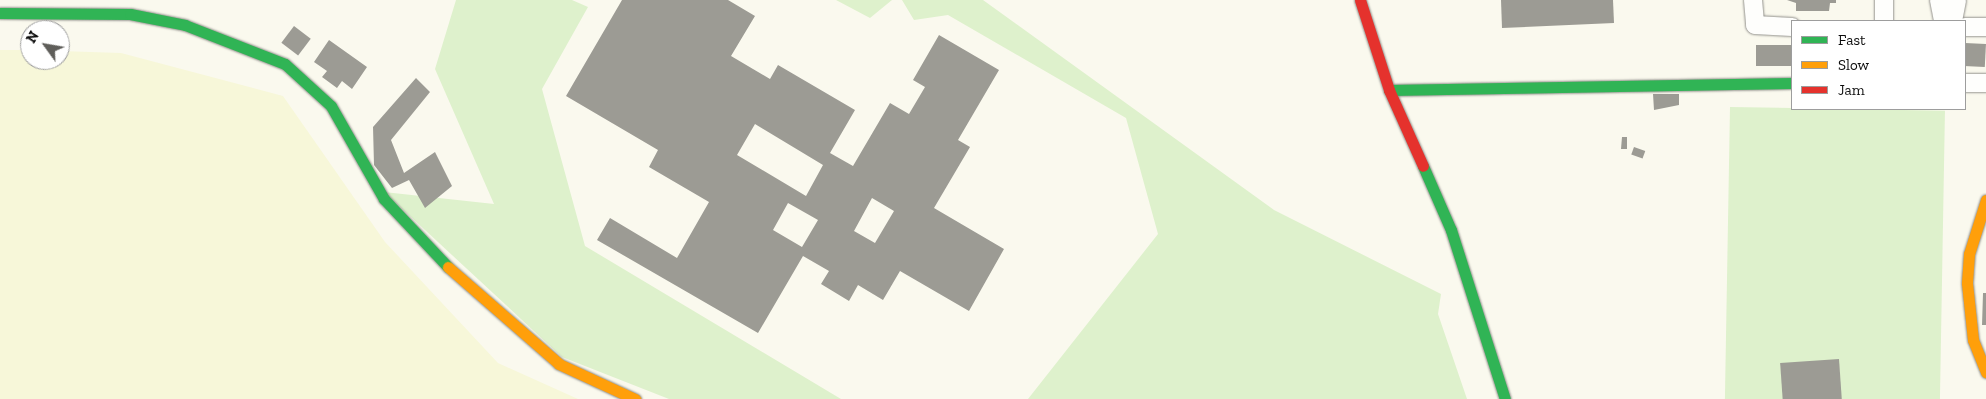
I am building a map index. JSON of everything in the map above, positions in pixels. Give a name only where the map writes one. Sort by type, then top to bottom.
[{"type":"street","points":[[1360,0],[1389,90],[1451,230],[1505,399]]},
{"type":"street","points":[[1754,0],[1755,24],[1791,27]]},
{"type":"street","points":[[1884,0],[1884,20]]},
{"type":"street","points":[[1939,0],[1943,20]]},
{"type":"street","points":[[1953,20],[1956,0]]},
{"type":"street","points":[[0,13],[130,14],[201,30],[285,64],[331,106],[384,199],[460,280],[560,364],[634,399]]},
{"type":"street","points":[[1966,27],[1986,27]]},
{"type":"street","points":[[1389,90],[1791,83]]},
{"type":"street","points":[[1966,83],[1986,83]]},
{"type":"street","points":[[1986,200],[1969,254],[1967,283],[1973,340],[1986,372]]},
{"type":"green space","points":[[456,0],[572,0],[588,7],[542,89],[585,246],[841,399],[669,399],[562,357],[384,192],[494,204],[435,69]]},
{"type":"green space","points":[[836,0],[892,0],[870,18]]},
{"type":"green space","points":[[902,0],[983,0],[1274,210],[1441,294],[1438,314],[1467,399],[1028,399],[1158,234],[1126,118],[948,15],[914,20]]},
{"type":"green space","points":[[0,50],[20,50],[20,70],[70,70],[70,51],[121,53],[283,96],[385,242],[498,363],[578,399],[0,399]]},
{"type":"green space","points":[[1730,107],[1791,108],[1791,110],[1945,111],[1940,399],[1725,399]]},
{"type":"building","points":[[622,0],[728,0],[755,16],[731,56],[770,79],[778,65],[855,110],[830,153],[853,166],[890,103],[909,114],[925,87],[913,80],[939,35],[999,70],[958,140],[970,147],[934,208],[1004,249],[969,311],[900,271],[883,300],[858,285],[849,301],[821,284],[829,271],[803,256],[758,333],[597,240],[610,218],[677,258],[709,202],[649,167],[658,150],[566,96]],"holes":[[[755,124],[823,165],[806,196],[737,155]],[[872,198],[894,211],[875,243],[854,231]],[[788,203],[818,220],[802,247],[773,230]]]},
{"type":"building","points":[[1501,0],[1613,0],[1614,23],[1502,28]]},
{"type":"building","points":[[1787,0],[1836,0],[1836,3],[1830,3],[1829,11],[1796,11],[1796,3]]},
{"type":"building","points":[[294,26],[311,39],[298,55],[281,43]]},
{"type":"building","points":[[329,40],[367,67],[352,89],[342,81],[337,88],[322,77],[327,71],[314,62]]},
{"type":"building","points":[[1966,43],[1986,44],[1985,67],[1966,66]]},
{"type":"building","points":[[1756,45],[1791,45],[1791,66],[1756,66]]},
{"type":"building","points":[[416,78],[430,92],[391,140],[404,173],[435,152],[452,186],[425,208],[409,180],[392,188],[374,165],[373,127]]},
{"type":"building","points":[[1653,94],[1679,94],[1679,105],[1654,110]]},
{"type":"building","points":[[1622,137],[1627,137],[1627,149],[1621,149]]},
{"type":"building","points":[[1634,147],[1645,151],[1643,159],[1631,155]]},
{"type":"building","points":[[1983,293],[1986,293],[1986,325],[1982,325]]},
{"type":"building","points":[[1839,359],[1842,399],[1783,399],[1780,363]]},
{"type":"traffic: fast","points":[[0,13],[130,14],[185,25],[285,64],[331,106],[384,199],[448,267]]},
{"type":"traffic: fast","points":[[1389,90],[1791,83]]},
{"type":"traffic: fast","points":[[1423,166],[1451,230],[1505,399]]},
{"type":"traffic: slow","points":[[1986,200],[1969,254],[1967,283],[1973,340],[1986,372]]},
{"type":"traffic: slow","points":[[448,267],[559,364],[635,399]]},
{"type":"traffic: jam","points":[[1360,0],[1389,90],[1423,166]]}]
